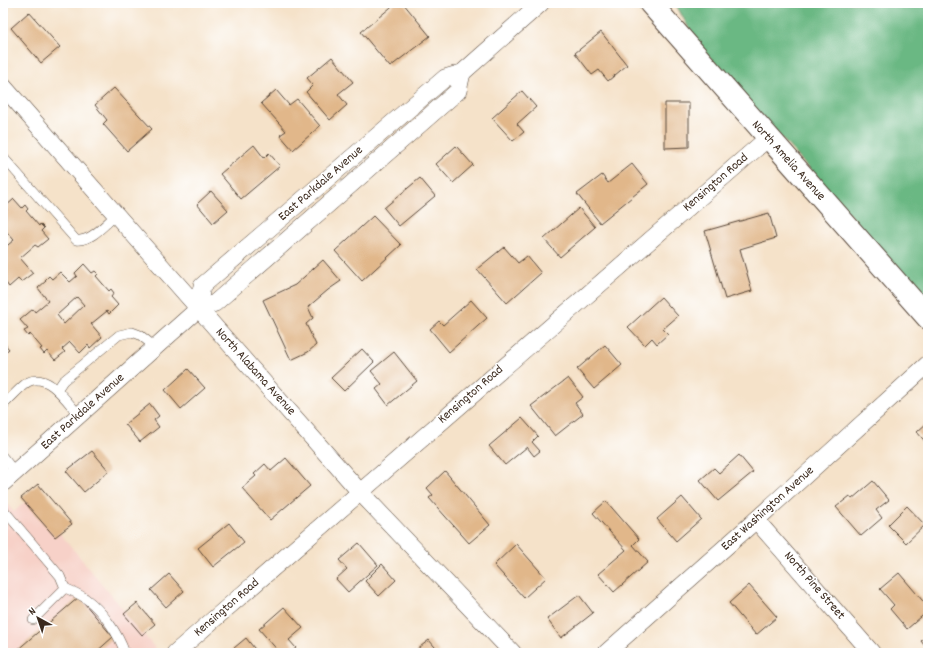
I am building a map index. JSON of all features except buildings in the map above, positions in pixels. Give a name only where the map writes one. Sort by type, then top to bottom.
[{"type":"main road","name":"North Amelia Avenue","points":[[650,3],[928,318]]},
{"type":"street","name":"East Parkdale Avenue","points":[[9,477],[198,308],[202,286],[445,78],[462,73],[540,3]]},
{"type":"street","name":"North Alabama Avenue","points":[[3,86],[360,492],[513,653]]},
{"type":"street","name":"Kensington Road","points":[[174,653],[768,138]]},
{"type":"street","name":"East Washington Avenue","points":[[606,653],[756,520],[928,364]]},
{"type":"street","name":"North Pine Street","points":[[756,520],[872,653]]},
{"type":"lane","points":[[3,158],[76,240],[82,241],[89,238],[116,215]]},
{"type":"lane","points":[[57,390],[63,381],[119,335],[132,332],[140,335],[155,347]]},
{"type":"lane","points":[[3,405],[28,382],[40,380],[52,384],[79,415]]},
{"type":"lane","points":[[3,457],[9,477]]},
{"type":"lane","points":[[3,509],[60,576],[66,588],[85,598],[102,614],[121,641],[125,653]]},
{"type":"lane","points":[[33,620],[66,588]]},
{"type":"shaded area","points":[[30,497],[159,653],[3,653],[3,500],[14,512]]},
{"type":"green space","points":[[675,3],[928,3],[928,303],[697,43]]}]
